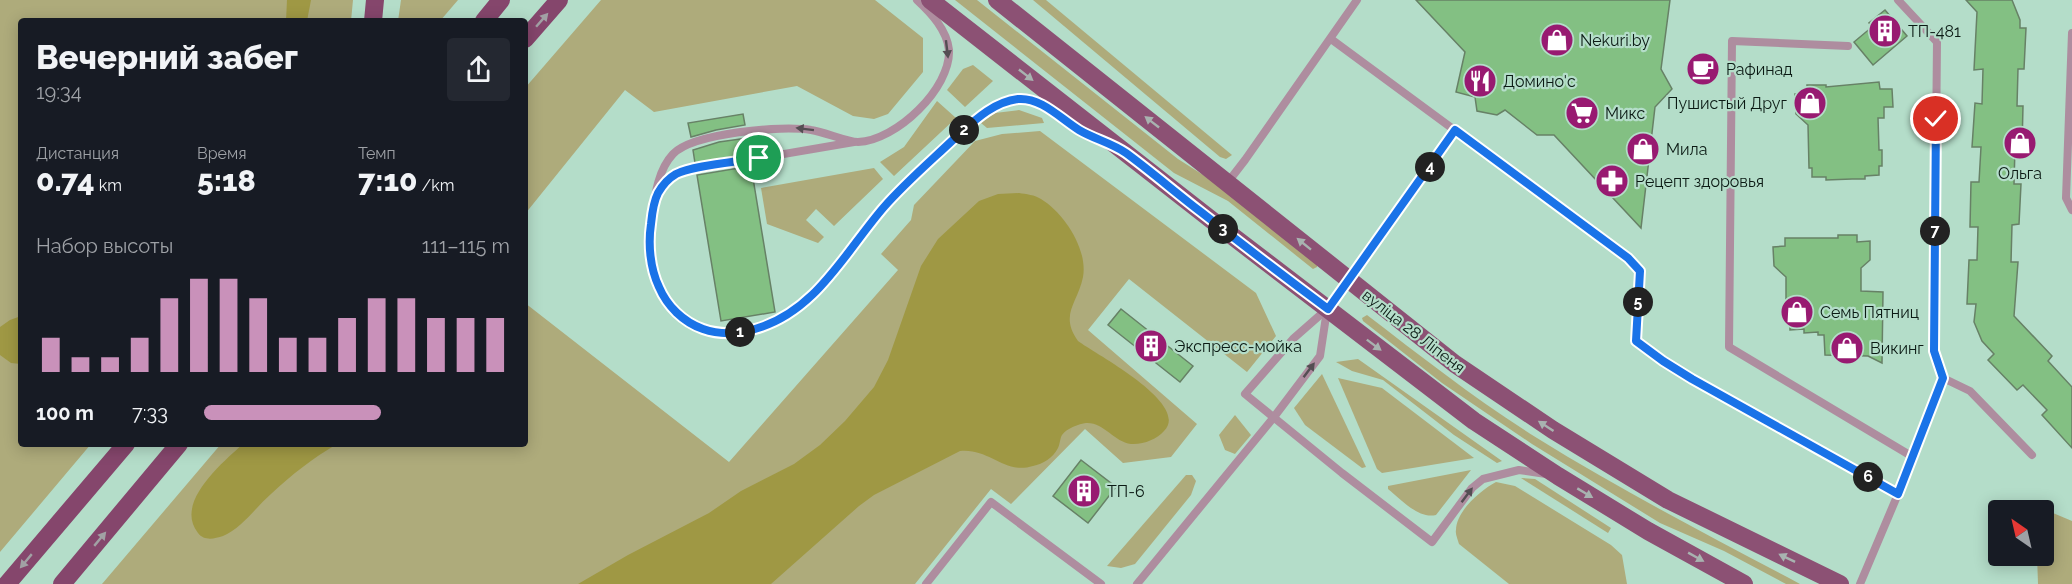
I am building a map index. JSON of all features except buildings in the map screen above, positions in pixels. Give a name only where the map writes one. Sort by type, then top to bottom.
[{"type":"highway","points":[[373,18],[375,0]]},
{"type":"highway","points":[[486,18],[501,0]]},
{"type":"highway","points":[[528,36],[559,0]]},
{"type":"highway","points":[[7,584],[123,447]]},
{"type":"highway","points":[[62,584],[176,447]]},
{"type":"main road","points":[[930,0],[1474,421],[1648,531],[1744,584]]},
{"type":"main road","name":"вуліца 28 Ліпеня","points":[[998,0],[1455,364],[1553,430],[1668,500],[1840,584]]},
{"type":"lane","points":[[654,205],[658,194],[668,180],[684,172],[874,138],[888,132],[912,115],[932,95],[945,72],[949,48],[936,21],[918,0]]},
{"type":"lane","points":[[1228,182],[1357,0]]},
{"type":"lane","points":[[1860,584],[1943,378],[1934,351],[1937,42],[1898,0]]},
{"type":"lane","points":[[2072,33],[2066,198],[2072,210]]},
{"type":"lane","points":[[1331,39],[1628,258],[1640,271],[1636,341],[1692,379],[1898,494]]},
{"type":"lane","points":[[1848,45],[1732,41],[1729,347],[1913,457]]},
{"type":"lane","points":[[857,142],[825,132],[794,128],[758,130],[693,141],[678,149],[661,172],[650,233],[650,249],[656,280],[672,309],[698,327],[713,332],[730,333],[765,326],[784,318],[824,283],[877,216],[902,189],[972,123],[999,104],[1019,99],[1029,100],[1050,110],[1083,133],[1124,151]]},
{"type":"lane","points":[[1455,130],[1328,309],[1294,338],[1245,394],[1432,542],[1472,488],[1483,479],[1519,470],[1558,476]]},
{"type":"lane","points":[[1137,584],[1274,417],[1320,356],[1328,309]]},
{"type":"lane","points":[[1943,378],[1970,391],[2032,455]]},
{"type":"lane","points":[[926,584],[991,502],[1101,584]]},
{"type":"shaded area","points":[[0,0],[353,0],[351,18],[18,18],[18,447],[88,447],[0,552]]},
{"type":"shaded area","points":[[287,0],[311,0],[308,18],[286,18]]},
{"type":"shaded area","points":[[401,0],[458,0],[443,18],[398,18]]},
{"type":"shaded area","points":[[601,0],[875,0],[923,38],[923,72],[888,114],[874,119],[853,116],[797,86],[654,112],[625,90],[528,210],[528,85]]},
{"type":"shaded area","points":[[955,0],[977,0],[1178,159],[1230,192],[1318,262],[1317,267],[1313,269],[1228,201],[1174,173]]},
{"type":"shaded area","points":[[1033,0],[1046,0],[1232,155],[1226,159],[1220,157]]},
{"type":"shaded area","points":[[973,65],[993,81],[965,107],[947,90],[963,69]]},
{"type":"shaded area","points":[[937,101],[956,118],[894,176],[880,162],[904,147]]},
{"type":"shaded area","points":[[1019,110],[1042,118],[1044,123],[987,128],[981,123],[995,113]]},
{"type":"shaded area","points":[[1040,131],[1256,293],[1276,336],[1247,372],[1129,279],[1088,330],[1197,424],[1171,457],[1123,463],[1085,429],[1011,504],[991,489],[915,584],[102,584],[218,447],[528,447],[528,305],[729,462],[898,270],[881,254],[911,220],[914,205],[975,141],[1002,134]]},
{"type":"shaded area","points":[[874,168],[883,179],[834,226],[816,209],[806,220],[824,237],[818,243],[767,224],[761,188]]},
{"type":"shaded area","points":[[1019,193],[1041,199],[1066,222],[1078,244],[1084,266],[1081,286],[1070,316],[1073,332],[1078,341],[1154,394],[1165,408],[1169,420],[1161,434],[1145,442],[1131,444],[1119,440],[1098,426],[1086,423],[1064,433],[1056,452],[1047,460],[1023,468],[1005,464],[980,453],[960,451],[874,495],[771,584],[578,584],[709,513],[741,491],[794,464],[820,445],[845,421],[874,387],[888,360],[921,266],[938,239],[979,201],[998,194]]},
{"type":"shaded area","points":[[1367,315],[1472,394],[1569,458],[1800,584],[1786,584],[1724,551],[1660,523],[1532,444],[1442,383],[1363,321],[1362,318]]},
{"type":"shaded area","points":[[18,317],[18,364],[11,363],[0,355],[0,327]]},
{"type":"shaded area","points":[[1358,359],[1502,461],[1497,463],[1454,435],[1383,380],[1352,371],[1336,362]]},
{"type":"shaded area","points":[[1322,374],[1366,467],[1362,468],[1305,425],[1294,408]]},
{"type":"shaded area","points":[[1338,378],[1382,388],[1474,458],[1382,473],[1377,469]]},
{"type":"shaded area","points":[[1235,415],[1251,435],[1235,454],[1225,450],[1219,435]]},
{"type":"shaded area","points":[[240,447],[332,447],[294,474],[265,499],[243,523],[223,536],[209,539],[198,533],[192,521],[192,509],[204,484]]},
{"type":"shaded area","points":[[1471,470],[1436,515],[1417,511],[1388,489],[1388,486]]},
{"type":"shaded area","points":[[1186,475],[1192,475],[1196,481],[1191,495],[1135,564],[1121,568],[1107,566]]},
{"type":"shaded area","points":[[1521,478],[1535,479],[1611,528],[1608,533]]},
{"type":"shaded area","points":[[1496,482],[1515,486],[1611,545],[1622,555],[1627,584],[1509,584],[1459,544],[1456,533],[1457,523],[1465,509],[1483,490]]},
{"type":"shaded area","points":[[2054,513],[2072,521],[2072,584],[2038,584],[2037,566],[2054,566]]},
{"type":"place","name":"ТП-481","points":[[1885,31]]},
{"type":"place","name":"Nekuri.by","points":[[1557,40]]},
{"type":"place","name":"Рафинад","points":[[1703,69]]},
{"type":"place","name":"Домино'c","points":[[1480,81]]},
{"type":"place","name":"Пушистый Друг","points":[[1810,103]]},
{"type":"place","name":"Микс","points":[[1582,113]]},
{"type":"place","name":"Ольга","points":[[2020,143]]},
{"type":"place","name":"Мила","points":[[1643,149]]},
{"type":"place","name":"Рецепт здоровья","points":[[1612,181]]},
{"type":"place","name":"Семь Пятниц","points":[[1797,312]]},
{"type":"place","name":"Экспресс-мойка","points":[[1151,346]]},
{"type":"place","name":"Викинг","points":[[1847,348]]},
{"type":"place","name":"ТП-6","points":[[1084,491]]},
{"type":"route","points":[[759,158],[675,175],[663,186],[654,205],[650,249],[656,280],[663,296],[672,309],[684,319],[713,332],[730,333],[765,326],[784,318],[799,307],[824,283],[885,206],[902,189],[972,123],[999,104],[1009,101],[1019,99],[1039,104],[1083,133],[1124,151],[1328,309],[1455,130],[1628,258],[1640,271],[1636,341],[1692,379],[1898,494],[1943,378],[1934,351],[1936,119]]}]
